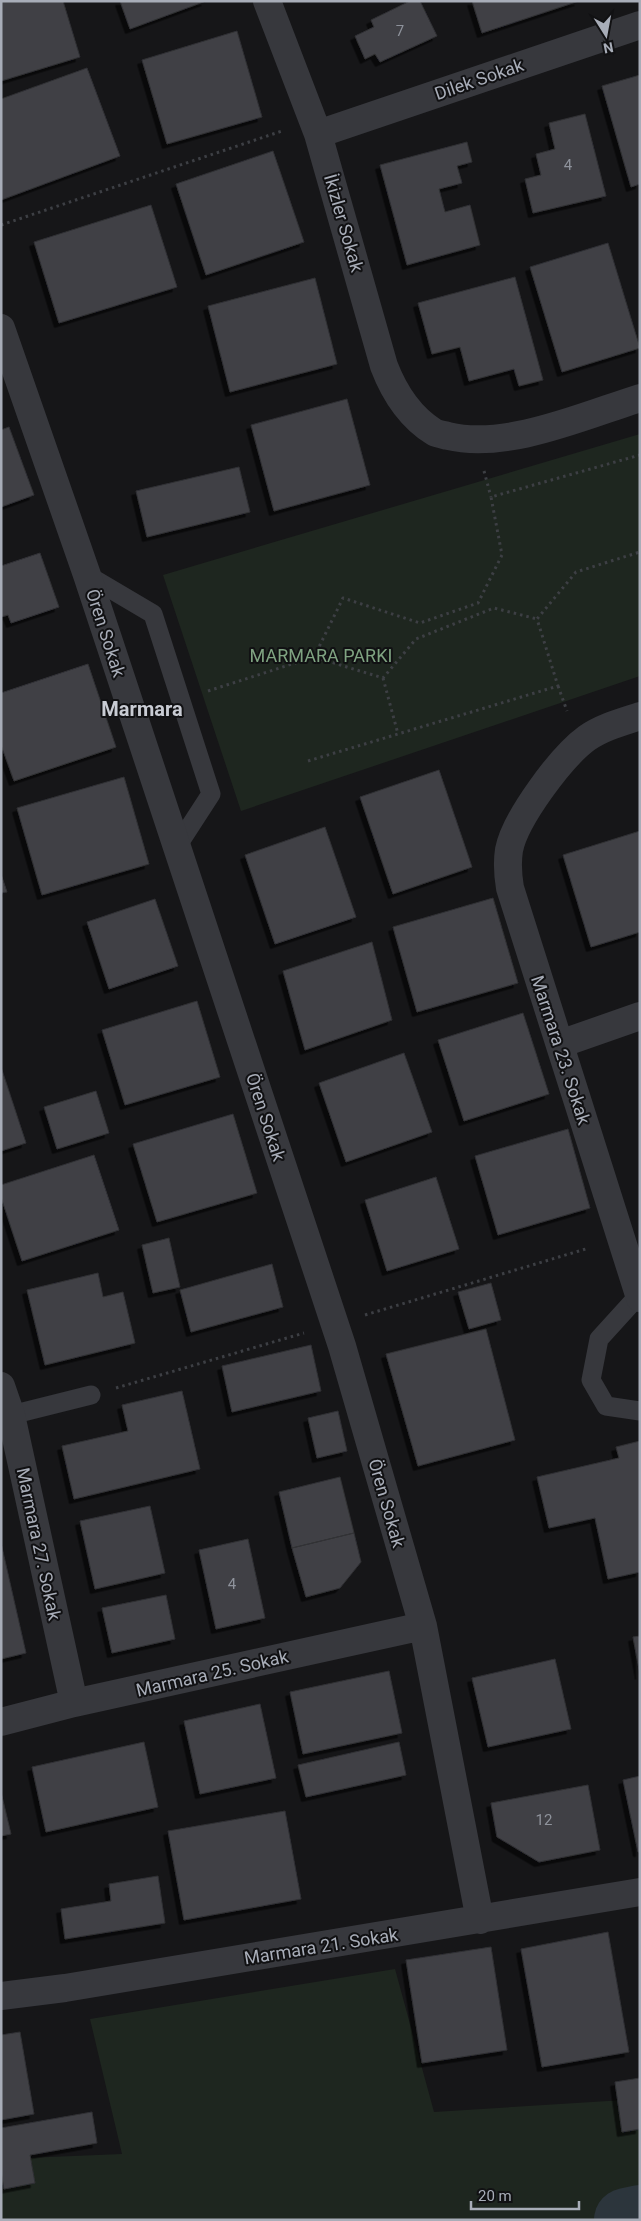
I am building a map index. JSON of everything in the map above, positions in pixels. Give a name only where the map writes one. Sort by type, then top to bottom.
[{"type":"street","name":"İkizler Sokak","points":[[267,1],[316,127],[389,379],[404,404],[435,433],[459,438],[496,439],[517,436],[640,398]]},
{"type":"street","name":"Dilek Sokak","points":[[316,127],[640,25]]},
{"type":"street","name":"Ören Sokak","points":[[1,328],[87,576],[342,1346],[423,1626],[480,1920]]},
{"type":"street","name":"Marmara 23. Sokak","points":[[639,1297],[510,888],[508,869],[509,850],[513,834],[531,803],[569,755],[587,738],[608,727],[640,716]]},
{"type":"street","points":[[560,1044],[640,1016]]},
{"type":"street","name":"Marmara 27. Sokak","points":[[1,1386],[11,1416],[74,1703]]},
{"type":"street","name":"Marmara 25. Sokak","points":[[1,1722],[74,1703],[423,1626]]},
{"type":"street","name":"Marmara 21. Sokak","points":[[1,1996],[65,1988],[640,1892]]},
{"type":"lane","points":[[87,576],[153,614],[210,794],[176,848]]},
{"type":"lane","points":[[639,1297],[599,1339],[591,1380],[606,1406],[640,1411]]},
{"type":"lane","points":[[11,1416],[91,1395]]},
{"type":"path","points":[[1,225],[316,127]]},
{"type":"path","points":[[314,657],[343,598],[420,623],[478,603],[502,555],[491,497],[640,455]]},
{"type":"path","points":[[537,619],[576,572],[640,552]]},
{"type":"path","points":[[383,678],[416,638],[494,608],[537,619]]},
{"type":"path","points":[[308,761],[558,686],[537,619]]},
{"type":"path","points":[[229,685],[314,657],[383,678]]},
{"type":"path","points":[[383,678],[398,734]]},
{"type":"green space","name":"MARMARA PARKI","points":[[640,434],[640,676],[241,811],[163,575]]},
{"type":"green space","points":[[395,1969],[434,2112],[640,2099],[640,2220],[1,2220],[1,2159],[122,2154],[90,2019]]},
{"type":"building","points":[[1,1],[63,1],[80,57],[1,81]]},
{"type":"building","points":[[120,1],[206,1],[130,29]]},
{"type":"building","points":[[410,1],[420,1],[437,36],[380,62],[375,54],[365,59],[355,36],[374,27],[371,20]]},
{"type":"building","points":[[472,1],[579,1],[482,33]]},
{"type":"building","points":[[237,31],[262,117],[167,144],[142,60]]},
{"type":"building","points":[[87,68],[120,156],[1,200],[1,99]]},
{"type":"building","points":[[640,75],[640,184],[631,187],[602,86]]},
{"type":"building","points":[[585,114],[606,196],[533,213],[525,179],[541,175],[536,154],[555,149],[549,123]]},
{"type":"building","points":[[467,142],[472,162],[457,166],[462,183],[439,189],[445,212],[470,205],[480,245],[407,265],[380,165]]},
{"type":"building","points":[[273,151],[304,242],[206,275],[176,184]]},
{"type":"building","points":[[151,205],[177,287],[59,323],[34,242]]},
{"type":"building","points":[[608,243],[640,348],[562,372],[530,267]]},
{"type":"building","points":[[515,277],[543,380],[519,386],[514,369],[469,381],[460,347],[432,354],[418,303]]},
{"type":"building","points":[[315,278],[337,364],[230,392],[208,306]]},
{"type":"building","points":[[347,399],[370,485],[274,511],[251,425]]},
{"type":"building","points":[[9,427],[34,495],[1,507],[1,430]]},
{"type":"building","points":[[239,467],[250,512],[147,537],[136,491]]},
{"type":"building","points":[[40,553],[59,607],[11,623],[8,615],[1,617],[1,566]]},
{"type":"building","points":[[88,664],[116,747],[14,781],[1,745],[1,693]]},
{"type":"building","points":[[439,770],[472,867],[393,894],[360,797]]},
{"type":"building","points":[[124,777],[149,864],[42,895],[17,808]]},
{"type":"building","points":[[325,827],[356,917],[275,944],[245,855]]},
{"type":"building","points":[[640,831],[640,932],[591,947],[563,855]]},
{"type":"building","points":[[1,874],[7,892],[1,893]]},
{"type":"building","points":[[493,898],[518,983],[417,1012],[393,927]]},
{"type":"building","points":[[155,899],[178,966],[109,989],[87,922]]},
{"type":"building","points":[[372,942],[392,1020],[305,1050],[283,971]]},
{"type":"building","points":[[197,1001],[220,1077],[125,1105],[102,1030]]},
{"type":"building","points":[[523,1013],[549,1094],[464,1121],[438,1040]]},
{"type":"building","points":[[404,1053],[432,1132],[346,1162],[319,1083]]},
{"type":"building","points":[[1,1067],[26,1143],[1,1151]]},
{"type":"building","points":[[96,1091],[109,1133],[57,1149],[44,1107]]},
{"type":"building","points":[[233,1114],[257,1193],[157,1222],[133,1144]]},
{"type":"building","points":[[568,1129],[590,1208],[498,1235],[475,1156]]},
{"type":"building","points":[[94,1155],[119,1230],[22,1261],[1,1197],[1,1185]]},
{"type":"building","points":[[436,1177],[459,1249],[387,1271],[365,1200]]},
{"type":"building","points":[[169,1238],[180,1287],[153,1293],[142,1245]]},
{"type":"building","points":[[272,1264],[283,1307],[191,1332],[180,1290]]},
{"type":"building","points":[[98,1273],[103,1297],[123,1292],[135,1343],[45,1365],[27,1290]]},
{"type":"building","points":[[491,1283],[501,1320],[469,1329],[458,1292]]},
{"type":"building","points":[[486,1329],[515,1440],[418,1466],[386,1354]]},
{"type":"building","points":[[311,1345],[321,1391],[232,1412],[222,1366]]},
{"type":"building","points":[[182,1391],[200,1469],[74,1499],[62,1446],[128,1431],[122,1405]]},
{"type":"building","points":[[338,1411],[347,1451],[317,1458],[308,1418]]},
{"type":"building","points":[[640,1441],[640,1572],[608,1579],[595,1518],[549,1528],[537,1477],[619,1458],[616,1447]]},
{"type":"building","points":[[340,1477],[354,1533],[292,1548],[279,1492]]},
{"type":"building","points":[[150,1506],[165,1573],[95,1589],[80,1521]]},
{"type":"building","points":[[354,1533],[361,1562],[340,1588],[306,1597],[292,1548]]},
{"type":"building","points":[[248,1539],[265,1618],[216,1629],[199,1550]]},
{"type":"building","points":[[1,1543],[26,1653],[1,1659]]},
{"type":"building","points":[[166,1595],[175,1639],[112,1653],[102,1608]]},
{"type":"building","points":[[640,1636],[640,1675],[633,1637]]},
{"type":"building","points":[[555,1659],[571,1729],[488,1747],[472,1678]]},
{"type":"building","points":[[389,1671],[402,1733],[303,1754],[290,1692]]},
{"type":"building","points":[[260,1704],[276,1778],[200,1794],[184,1721]]},
{"type":"building","points":[[144,1742],[158,1807],[46,1832],[32,1767]]},
{"type":"building","points":[[399,1742],[406,1775],[306,1797],[298,1765]]},
{"type":"building","points":[[640,1776],[640,1852],[638,1852],[623,1780]]},
{"type":"building","points":[[588,1785],[600,1850],[539,1862],[497,1837],[491,1803]]},
{"type":"building","points":[[1,1792],[11,1834],[1,1836]]},
{"type":"building","points":[[285,1811],[301,1899],[184,1920],[168,1831]]},
{"type":"building","points":[[158,1876],[165,1923],[65,1939],[61,1909],[111,1901],[109,1884]]},
{"type":"building","points":[[608,1932],[629,2052],[542,2067],[521,1949]]},
{"type":"building","points":[[491,1947],[507,2050],[422,2063],[406,1960]]},
{"type":"building","points":[[20,2032],[34,2114],[1,2120],[1,2035]]},
{"type":"building","points":[[640,2078],[640,2129],[622,2132],[615,2082]]},
{"type":"building","points":[[92,2112],[97,2143],[30,2155],[35,2183],[4,2189],[1,2171],[1,2128]]},
{"type":"waterway","points":[[626,2220],[640,2217]]},
{"type":"district","name":"Marmara","points":[[142,709]]}]
